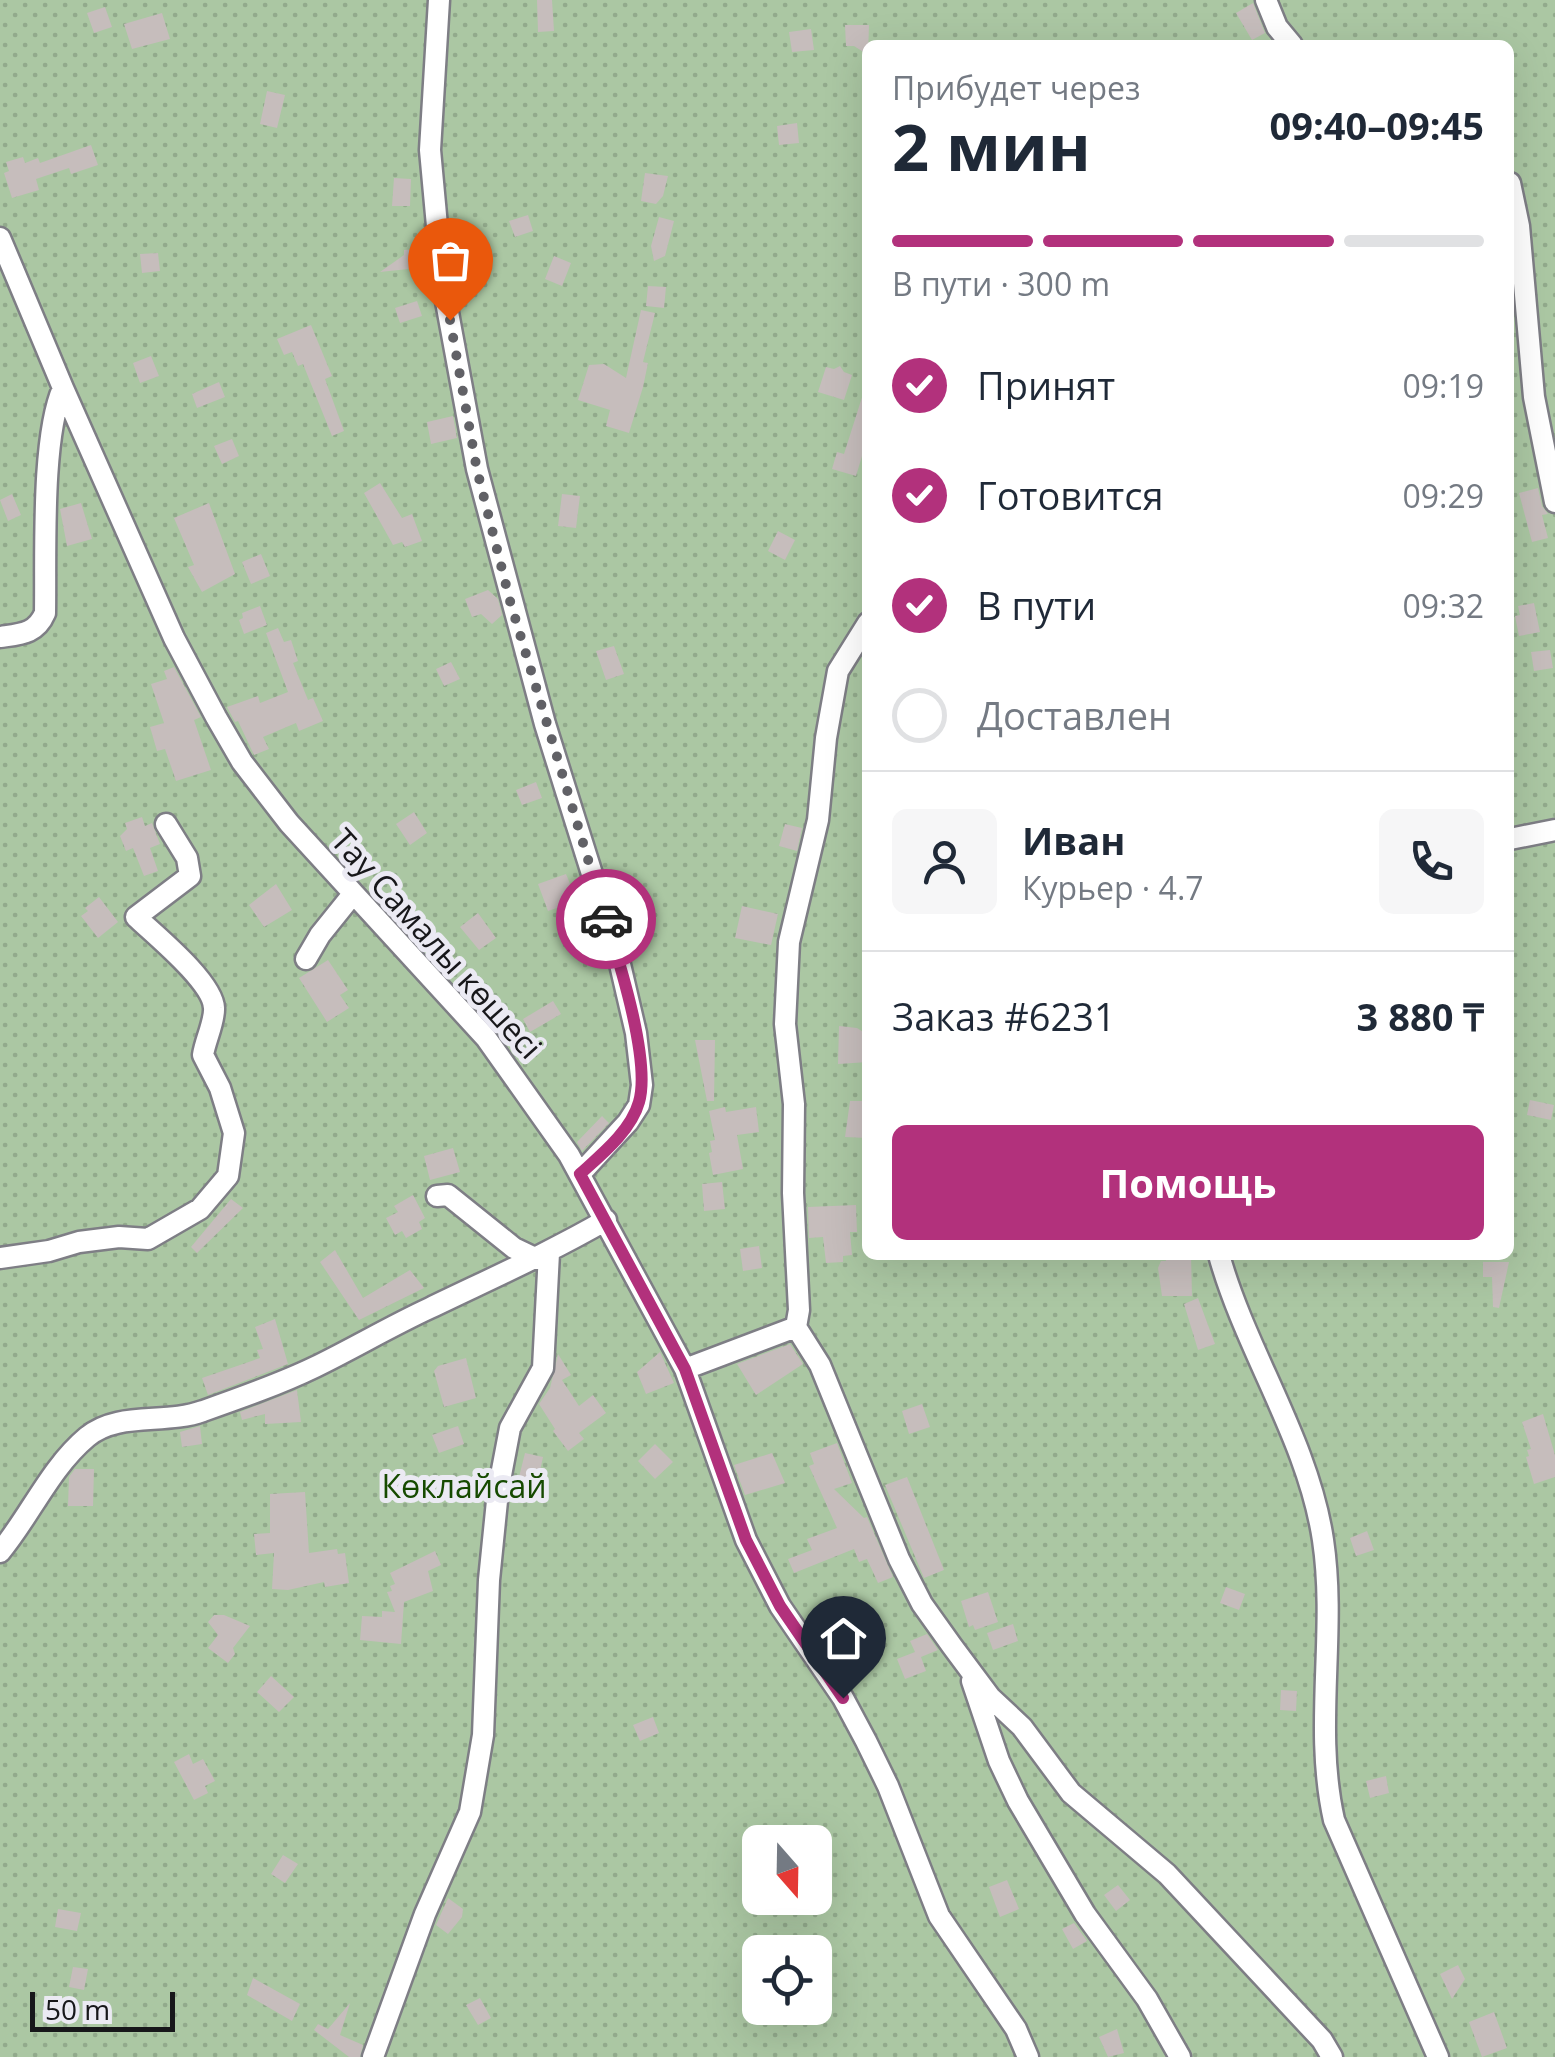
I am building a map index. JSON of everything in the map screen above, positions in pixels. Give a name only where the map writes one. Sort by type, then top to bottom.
[{"type":"street","points":[[440,0],[430,150],[442,280],[477,470],[545,724],[619,960],[636,1033],[642,1085],[638,1106],[580,1174]]},
{"type":"street","points":[[1266,0],[1277,27],[1288,40]]},
{"type":"street","points":[[1514,202],[1519,226],[1516,261],[1534,397],[1555,502]]},
{"type":"street","name":"Тау Самалы көшесі","points":[[0,238],[174,638],[216,717],[242,762],[289,823],[486,1038],[523,1086],[580,1174],[685,1369],[746,1540],[780,1606],[843,1698],[866,1742],[888,1786],[939,1916],[1016,2029],[1028,2057]]},
{"type":"street","points":[[0,637],[32,632],[45,613],[50,464],[56,404],[63,388]]},
{"type":"street","points":[[862,633],[838,671],[818,820],[789,942],[784,990],[794,1104],[796,1327],[820,1364],[899,1559],[922,1604],[966,1665],[1072,1793],[1204,1911],[1310,2027],[1332,2057]]},
{"type":"street","points":[[0,1258],[79,1242],[119,1237],[148,1239],[200,1209],[228,1176],[234,1133],[220,1088],[202,1055],[214,1010],[210,996],[191,971],[136,917],[190,876],[188,858],[166,824]]},
{"type":"street","points":[[1514,839],[1555,830]]},
{"type":"street","points":[[306,958],[320,934],[354,894]]},
{"type":"street","points":[[437,1196],[448,1196],[514,1248],[543,1256]]},
{"type":"street","points":[[0,1552],[23,1524],[38,1496],[88,1436],[127,1419],[162,1420],[198,1413],[312,1368],[543,1256],[606,1220]]},
{"type":"street","points":[[373,2057],[425,1914],[470,1812],[483,1735],[488,1580],[498,1490],[510,1428],[543,1368],[543,1256]]},
{"type":"street","points":[[1220,1260],[1232,1301],[1316,1503],[1328,1580],[1325,1778],[1334,1820],[1438,2057]]},
{"type":"street","points":[[685,1369],[796,1327]]},
{"type":"street","points":[[966,1665],[999,1761],[1018,1802],[1085,1914],[1147,1999],[1180,2057]]},
{"type":"green space","name":"Көклайсай","points":[[0,0],[1555,0],[1555,2057],[0,2057]]},
{"type":"building","points":[[537,0],[552,0],[554,31],[538,32]]},
{"type":"building","points":[[1253,3],[1265,33],[1252,40],[1236,13]]},
{"type":"building","points":[[105,7],[112,27],[94,33],[87,13]]},
{"type":"building","points":[[162,13],[170,39],[132,49],[124,24]]},
{"type":"building","points":[[845,25],[869,25],[868,40],[862,40],[862,51],[846,46]]},
{"type":"building","points":[[811,29],[814,50],[792,52],[789,32]]},
{"type":"building","points":[[267,91],[285,95],[277,128],[260,124]]},
{"type":"building","points":[[797,123],[799,143],[779,145],[777,126]]},
{"type":"building","points":[[91,145],[98,165],[71,174],[69,168],[36,179],[39,190],[12,198],[4,173],[9,171],[6,162],[23,157],[25,163],[38,158],[40,163]]},
{"type":"building","points":[[645,173],[668,176],[663,196],[656,204],[641,201]]},
{"type":"building","points":[[394,178],[411,179],[410,206],[392,206]]},
{"type":"building","points":[[528,215],[533,231],[515,237],[509,221]]},
{"type":"building","points":[[659,217],[674,221],[665,256],[654,261],[651,246]]},
{"type":"building","points":[[425,248],[427,267],[380,272],[404,255],[404,250]]},
{"type":"building","points":[[158,253],[160,271],[142,273],[140,254]]},
{"type":"building","points":[[554,256],[571,263],[562,286],[545,279]]},
{"type":"building","points":[[648,286],[666,287],[664,308],[646,306]]},
{"type":"building","points":[[417,301],[422,316],[400,323],[395,308]]},
{"type":"building","points":[[641,310],[655,313],[643,362],[648,363],[643,387],[629,433],[606,426],[610,410],[578,400],[589,365],[604,364],[626,378]]},
{"type":"building","points":[[311,325],[332,376],[325,379],[344,431],[332,436],[303,364],[298,366],[292,352],[284,355],[277,339]]},
{"type":"building","points":[[151,356],[159,376],[140,383],[133,363]]},
{"type":"building","points":[[840,366],[852,375],[844,400],[818,392],[826,367]]},
{"type":"building","points":[[219,382],[225,397],[197,408],[192,394]]},
{"type":"building","points":[[862,397],[862,456],[856,476],[832,469],[837,452],[844,454]]},
{"type":"building","points":[[453,416],[457,438],[431,444],[427,422]]},
{"type":"building","points":[[232,439],[239,456],[222,464],[214,446]]},
{"type":"building","points":[[380,483],[402,518],[412,514],[422,541],[405,547],[402,542],[393,545],[364,493]]},
{"type":"building","points":[[1538,488],[1548,514],[1542,515],[1548,538],[1532,542],[1519,493]]},
{"type":"building","points":[[12,494],[21,515],[8,521],[0,500]]},
{"type":"building","points":[[562,494],[580,496],[576,528],[558,526]]},
{"type":"building","points":[[81,503],[92,539],[67,546],[60,509]]},
{"type":"building","points":[[209,503],[235,574],[202,592],[188,567],[194,565],[174,518]]},
{"type":"building","points":[[778,531],[795,540],[785,560],[768,551]]},
{"type":"building","points":[[261,554],[270,576],[251,584],[242,562]]},
{"type":"building","points":[[488,590],[498,599],[502,615],[492,624],[481,614],[472,617],[465,599]]},
{"type":"building","points":[[1534,603],[1540,632],[1519,636],[1515,616],[1520,615],[1518,606]]},
{"type":"building","points":[[260,606],[267,625],[244,634],[239,620],[242,613]]},
{"type":"building","points":[[278,628],[284,642],[291,640],[298,661],[293,663],[308,700],[313,698],[323,721],[299,731],[296,723],[263,737],[269,749],[254,755],[227,707],[258,696],[260,703],[288,692],[266,633]]},
{"type":"building","points":[[614,646],[624,674],[606,680],[596,651]]},
{"type":"building","points":[[1550,650],[1553,668],[1534,671],[1531,652]]},
{"type":"building","points":[[451,662],[460,679],[444,686],[436,669]]},
{"type":"building","points":[[174,667],[201,717],[194,720],[211,770],[176,781],[165,749],[157,751],[150,727],[164,723],[151,684],[167,679],[164,671]]},
{"type":"building","points":[[536,782],[542,798],[522,805],[516,790]]},
{"type":"building","points":[[414,812],[427,833],[410,845],[396,824]]},
{"type":"building","points":[[142,817],[145,826],[152,823],[160,844],[150,848],[158,871],[144,876],[133,848],[126,851],[120,836],[127,829],[125,823]]},
{"type":"building","points":[[785,824],[802,828],[797,851],[779,846]]},
{"type":"building","points":[[566,874],[577,901],[548,911],[538,884]]},
{"type":"building","points":[[276,884],[292,910],[264,927],[249,905]]},
{"type":"building","points":[[99,897],[118,922],[98,938],[81,916]]},
{"type":"building","points":[[742,906],[778,914],[771,945],[735,938]]},
{"type":"building","points":[[478,913],[496,938],[479,950],[460,927]]},
{"type":"building","points":[[328,960],[348,990],[340,995],[349,1008],[327,1022],[299,978]]},
{"type":"building","points":[[553,1001],[561,1014],[530,1032],[523,1019]]},
{"type":"building","points":[[839,1026],[857,1028],[862,1031],[862,1062],[838,1064]]},
{"type":"building","points":[[695,1040],[715,1040],[714,1101],[707,1101]]},
{"type":"building","points":[[1530,1100],[1554,1105],[1551,1120],[1527,1115]]},
{"type":"building","points":[[850,1101],[862,1101],[862,1138],[845,1137]]},
{"type":"building","points":[[725,1107],[726,1112],[756,1107],[759,1132],[737,1135],[743,1169],[713,1175],[709,1153],[710,1141],[715,1140],[709,1111]]},
{"type":"building","points":[[602,1116],[609,1123],[582,1151],[577,1142]]},
{"type":"building","points":[[453,1148],[460,1172],[430,1180],[424,1156]]},
{"type":"building","points":[[722,1182],[725,1209],[704,1211],[702,1184]]},
{"type":"building","points":[[413,1195],[425,1218],[419,1222],[422,1229],[406,1238],[402,1231],[395,1235],[386,1218],[398,1212],[394,1206]]},
{"type":"building","points":[[231,1199],[243,1208],[197,1253],[191,1247]]},
{"type":"building","points":[[856,1205],[857,1232],[850,1232],[852,1255],[843,1256],[843,1262],[826,1263],[823,1237],[809,1238],[808,1207]]},
{"type":"building","points":[[759,1246],[762,1268],[743,1271],[740,1249]]},
{"type":"building","points":[[335,1250],[363,1298],[410,1270],[424,1288],[359,1320],[320,1262]]},
{"type":"building","points":[[1191,1260],[1192,1296],[1162,1296],[1158,1268],[1161,1261]]},
{"type":"building","points":[[1483,1262],[1509,1262],[1499,1308],[1493,1307],[1492,1277],[1483,1277]]},
{"type":"building","points":[[1198,1298],[1215,1344],[1198,1350],[1184,1304]]},
{"type":"building","points":[[275,1319],[288,1364],[208,1395],[202,1378],[260,1358],[257,1350],[263,1349],[255,1327]]},
{"type":"building","points":[[790,1344],[803,1364],[756,1395],[737,1364]]},
{"type":"building","points":[[660,1352],[674,1383],[646,1394],[637,1372]]},
{"type":"building","points":[[558,1354],[571,1375],[562,1380],[579,1406],[593,1395],[606,1413],[579,1433],[584,1439],[568,1451],[539,1404],[550,1388]]},
{"type":"building","points":[[466,1358],[476,1398],[444,1407],[434,1371],[438,1366]]},
{"type":"building","points":[[297,1390],[301,1422],[265,1424],[265,1414],[242,1420],[240,1412]]},
{"type":"building","points":[[922,1404],[930,1427],[909,1434],[902,1411]]},
{"type":"building","points":[[1543,1414],[1555,1455],[1555,1477],[1534,1484],[1526,1457],[1531,1449],[1522,1422]]},
{"type":"building","points":[[200,1426],[202,1444],[182,1447],[180,1432]]},
{"type":"building","points":[[458,1426],[464,1444],[439,1453],[432,1435]]},
{"type":"building","points":[[837,1443],[852,1483],[834,1489],[867,1517],[893,1577],[878,1583],[867,1559],[859,1562],[854,1549],[794,1573],[788,1559],[812,1550],[807,1539],[837,1528],[809,1466],[814,1464],[810,1453]]},
{"type":"building","points":[[655,1444],[673,1462],[655,1479],[638,1461]]},
{"type":"building","points":[[525,1453],[543,1457],[537,1485],[518,1481]]},
{"type":"building","points":[[772,1453],[785,1483],[745,1495],[734,1465]]},
{"type":"building","points":[[75,1469],[94,1469],[93,1506],[68,1506],[69,1477]]},
{"type":"building","points":[[907,1477],[944,1570],[924,1578],[885,1485]]},
{"type":"building","points":[[305,1492],[309,1553],[337,1549],[338,1554],[345,1553],[349,1583],[272,1589],[274,1553],[256,1555],[254,1534],[270,1533],[270,1494]]},
{"type":"building","points":[[1367,1531],[1374,1550],[1356,1556],[1350,1538]]},
{"type":"building","points":[[435,1551],[441,1565],[428,1571],[433,1591],[404,1602],[401,1644],[360,1640],[362,1616],[382,1617],[382,1611],[395,1612],[387,1592],[395,1584],[390,1573]]},
{"type":"building","points":[[1226,1587],[1245,1594],[1239,1610],[1220,1603]]},
{"type":"building","points":[[988,1592],[998,1622],[975,1630],[973,1625],[969,1627],[961,1601]]},
{"type":"building","points":[[214,1615],[250,1626],[233,1648],[235,1654],[228,1663],[208,1648],[218,1635],[208,1622]]},
{"type":"building","points":[[1013,1624],[1018,1641],[993,1650],[987,1633]]},
{"type":"building","points":[[927,1634],[938,1650],[921,1657],[926,1671],[905,1679],[897,1659],[915,1652],[910,1641]]},
{"type":"building","points":[[271,1676],[294,1697],[279,1712],[257,1692]]},
{"type":"building","points":[[1281,1690],[1297,1691],[1296,1711],[1280,1710]]},
{"type":"building","points":[[653,1717],[659,1733],[640,1741],[633,1725]]},
{"type":"building","points":[[189,1754],[193,1764],[203,1759],[215,1781],[205,1786],[208,1793],[194,1800],[174,1762]]},
{"type":"building","points":[[1386,1776],[1389,1793],[1370,1798],[1366,1781]]},
{"type":"building","points":[[283,1855],[298,1864],[285,1883],[271,1874]]},
{"type":"building","points":[[1007,1880],[1019,1909],[1000,1917],[989,1887]]},
{"type":"building","points":[[1118,1885],[1130,1900],[1116,1911],[1104,1895]]},
{"type":"building","points":[[448,1898],[463,1909],[462,1917],[448,1934],[436,1925]]},
{"type":"building","points":[[58,1909],[81,1913],[77,1931],[55,1927]]},
{"type":"building","points":[[1074,1923],[1087,1941],[1073,1949],[1062,1929]]},
{"type":"building","points":[[1458,1965],[1465,1979],[1452,1999],[1440,1974]]},
{"type":"building","points":[[73,1967],[88,1969],[84,1990],[69,1987]]},
{"type":"building","points":[[253,1978],[300,2004],[292,2021],[247,1995]]},
{"type":"building","points":[[480,1998],[491,2018],[478,2025],[466,2005]]},
{"type":"building","points":[[350,2003],[340,2035],[363,2045],[360,2057],[349,2057],[314,2030],[318,2024],[328,2029]]},
{"type":"building","points":[[1494,2012],[1507,2048],[1482,2057],[1469,2022]]},
{"type":"building","points":[[1117,2029],[1124,2053],[1108,2057],[1099,2037]]},
{"type":"way so far","points":[[450,320],[477,470],[510,601],[606,919]]},
{"type":"route","points":[[606,919],[636,1033],[642,1085],[638,1106],[628,1122],[580,1174],[685,1369],[746,1540],[780,1606],[843,1698]]}]
